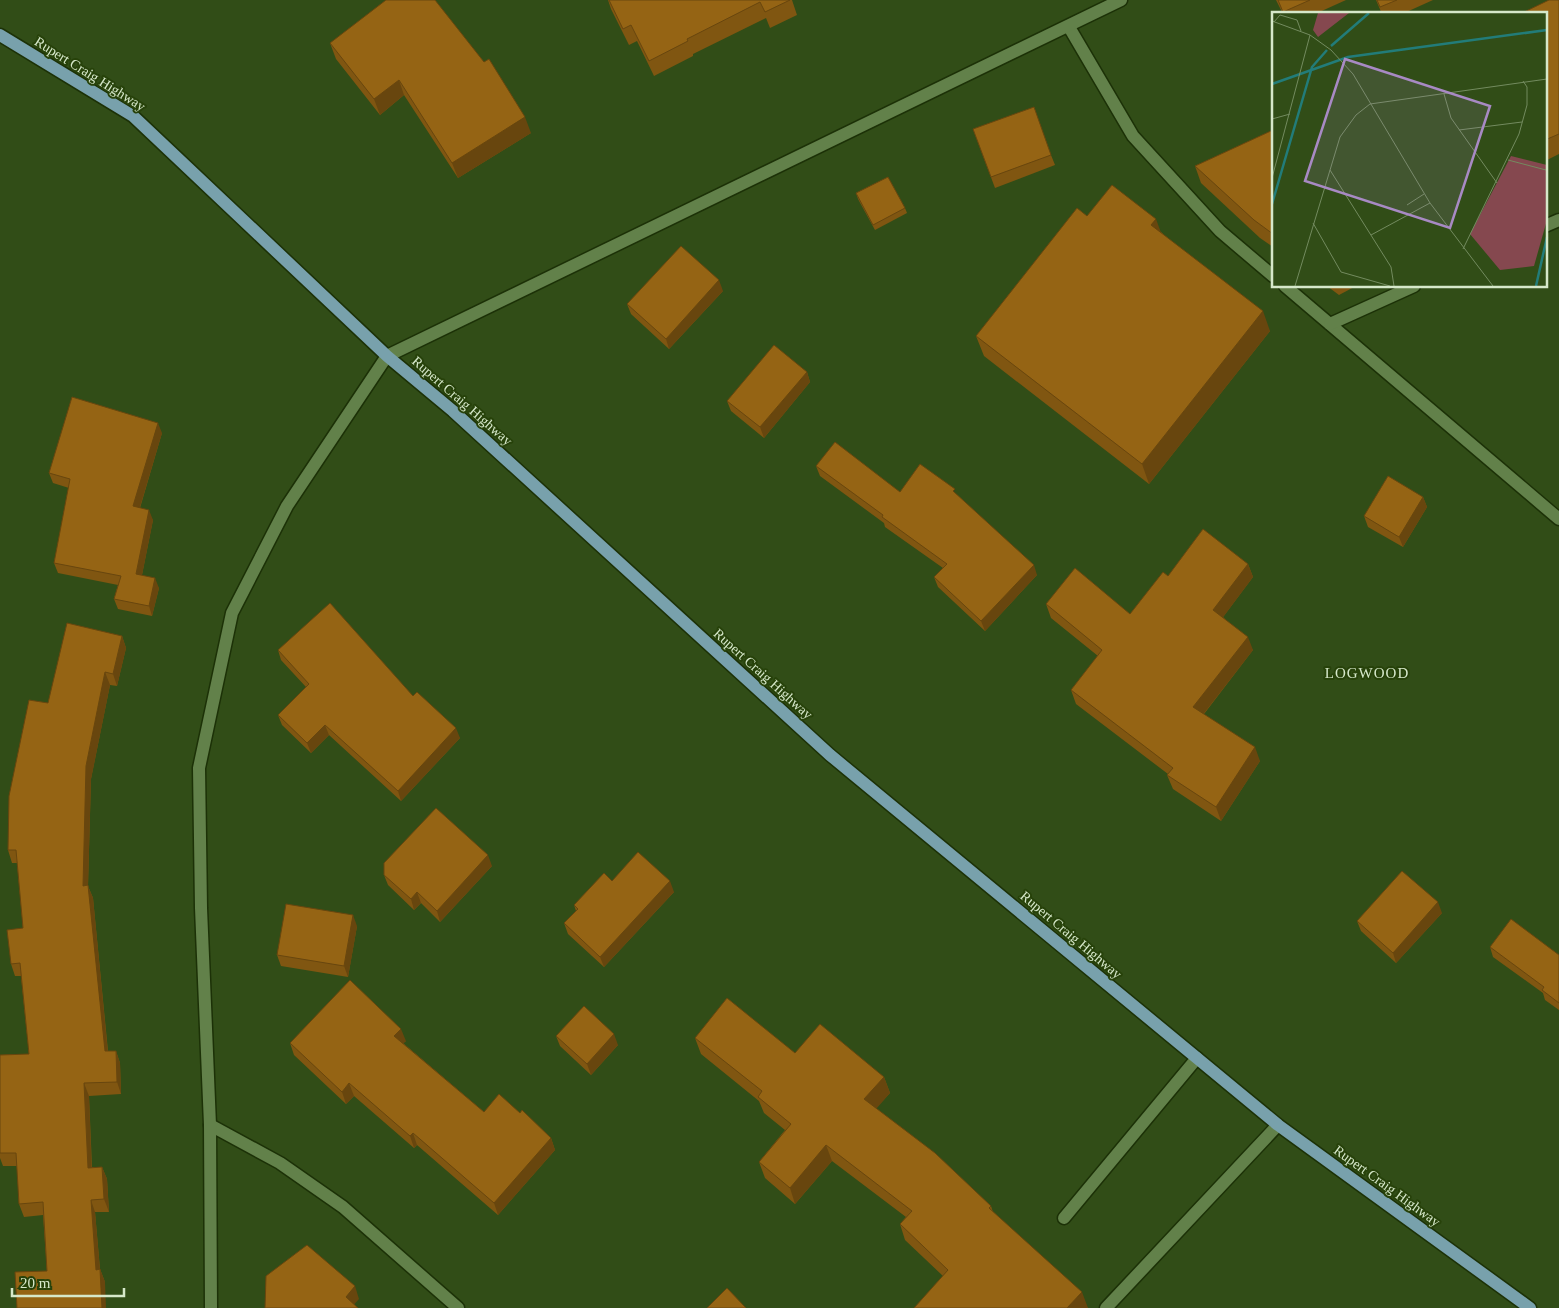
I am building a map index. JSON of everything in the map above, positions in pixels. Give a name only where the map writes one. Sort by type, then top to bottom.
[{"type":"main road","name":"Rupert Craig Highway","points":[[0,35],[133,116],[387,356],[453,411],[830,755],[1278,1125],[1530,1308]]},
{"type":"street","points":[[211,1308],[210,1125],[201,908],[199,768],[232,613],[287,506],[387,356],[1122,0]]},
{"type":"street","points":[[1069,27],[1133,136],[1220,231],[1272,275]]},
{"type":"street","points":[[1546,226],[1559,220]]},
{"type":"street","points":[[1287,288],[1559,519]]},
{"type":"street","points":[[1330,324],[1410,288]]},
{"type":"street","points":[[1064,1218],[1196,1058]]},
{"type":"street","points":[[210,1125],[280,1163],[343,1207],[458,1308]]},
{"type":"street","points":[[1106,1308],[1278,1125]]},
{"type":"building","points":[[386,0],[435,0],[484,62],[489,59],[525,117],[452,163],[399,80],[374,99],[330,43]]},
{"type":"building","points":[[609,0],[790,0],[765,12],[760,2],[687,39],[688,41],[649,61],[631,25],[623,29]]},
{"type":"building","points":[[1278,0],[1310,0],[1283,12]]},
{"type":"building","points":[[1377,0],[1397,0],[1380,7]]},
{"type":"building","points":[[1549,0],[1559,0],[1559,134],[1546,140],[1546,12],[1524,12]]},
{"type":"building","points":[[1034,107],[1051,155],[991,177],[973,129]]},
{"type":"building","points":[[1272,130],[1272,233],[1254,220],[1195,166]]},
{"type":"building","points":[[888,177],[905,208],[873,225],[856,193]]},
{"type":"building","points":[[1112,185],[1156,219],[1151,225],[1263,311],[1142,464],[976,336],[1077,208],[1087,216]]},
{"type":"building","points":[[681,246],[719,280],[666,339],[627,304]]},
{"type":"building","points":[[774,345],[807,372],[760,427],[727,401]]},
{"type":"building","points":[[72,397],[158,423],[133,506],[149,510],[136,574],[155,578],[149,606],[114,599],[121,576],[54,563],[70,479],[49,473]]},
{"type":"building","points":[[835,442],[900,492],[920,464],[955,489],[953,491],[1034,565],[981,621],[934,577],[947,564],[816,466]]},
{"type":"building","points":[[1388,476],[1423,497],[1399,537],[1364,516]]},
{"type":"building","points":[[1203,529],[1248,564],[1213,610],[1248,637],[1193,707],[1255,747],[1216,807],[1167,775],[1173,768],[1071,690],[1102,650],[1046,604],[1075,568],[1130,614],[1163,572],[1168,576]]},
{"type":"building","points":[[330,603],[413,696],[417,692],[456,728],[398,791],[325,725],[307,743],[278,715],[309,684],[278,650]]},
{"type":"building","points":[[67,623],[122,636],[113,674],[105,672],[86,766],[83,886],[88,885],[105,1051],[116,1051],[117,1082],[84,1083],[88,1168],[102,1167],[104,1199],[91,1200],[96,1270],[100,1269],[102,1308],[17,1308],[15,1272],[47,1271],[43,1202],[19,1204],[16,1153],[0,1153],[0,1055],[29,1054],[20,963],[11,964],[7,930],[23,928],[16,850],[8,850],[9,796],[29,700],[48,703]]},
{"type":"building","points":[[436,808],[488,855],[437,911],[417,892],[411,899],[384,875],[384,863]]},
{"type":"building","points":[[638,852],[670,881],[600,957],[564,923],[578,909],[574,905],[604,873],[612,881]]},
{"type":"building","points":[[1402,871],[1438,902],[1393,953],[1357,921]]},
{"type":"building","points":[[286,904],[353,915],[344,966],[277,955]]},
{"type":"building","points":[[1511,919],[1559,955],[1559,1003],[1542,990],[1544,987],[1490,947]]},
{"type":"building","points":[[350,980],[401,1029],[394,1036],[484,1112],[499,1094],[520,1113],[522,1110],[551,1138],[494,1203],[413,1133],[410,1136],[349,1083],[342,1092],[290,1043]]},
{"type":"building","points":[[727,998],[795,1053],[820,1024],[884,1077],[864,1099],[935,1153],[991,1206],[989,1208],[1082,1292],[1067,1308],[914,1308],[948,1270],[900,1224],[912,1211],[826,1145],[790,1188],[759,1162],[791,1124],[758,1097],[762,1091],[695,1038]]},
{"type":"building","points":[[584,1006],[614,1034],[587,1064],[556,1036]]},
{"type":"building","points":[[307,1245],[355,1286],[346,1297],[358,1308],[265,1308],[266,1276]]},
{"type":"building","points":[[727,1288],[746,1308],[707,1308]]},
{"type":"district","name":"LOGWOOD","points":[[1367,673]]}]
